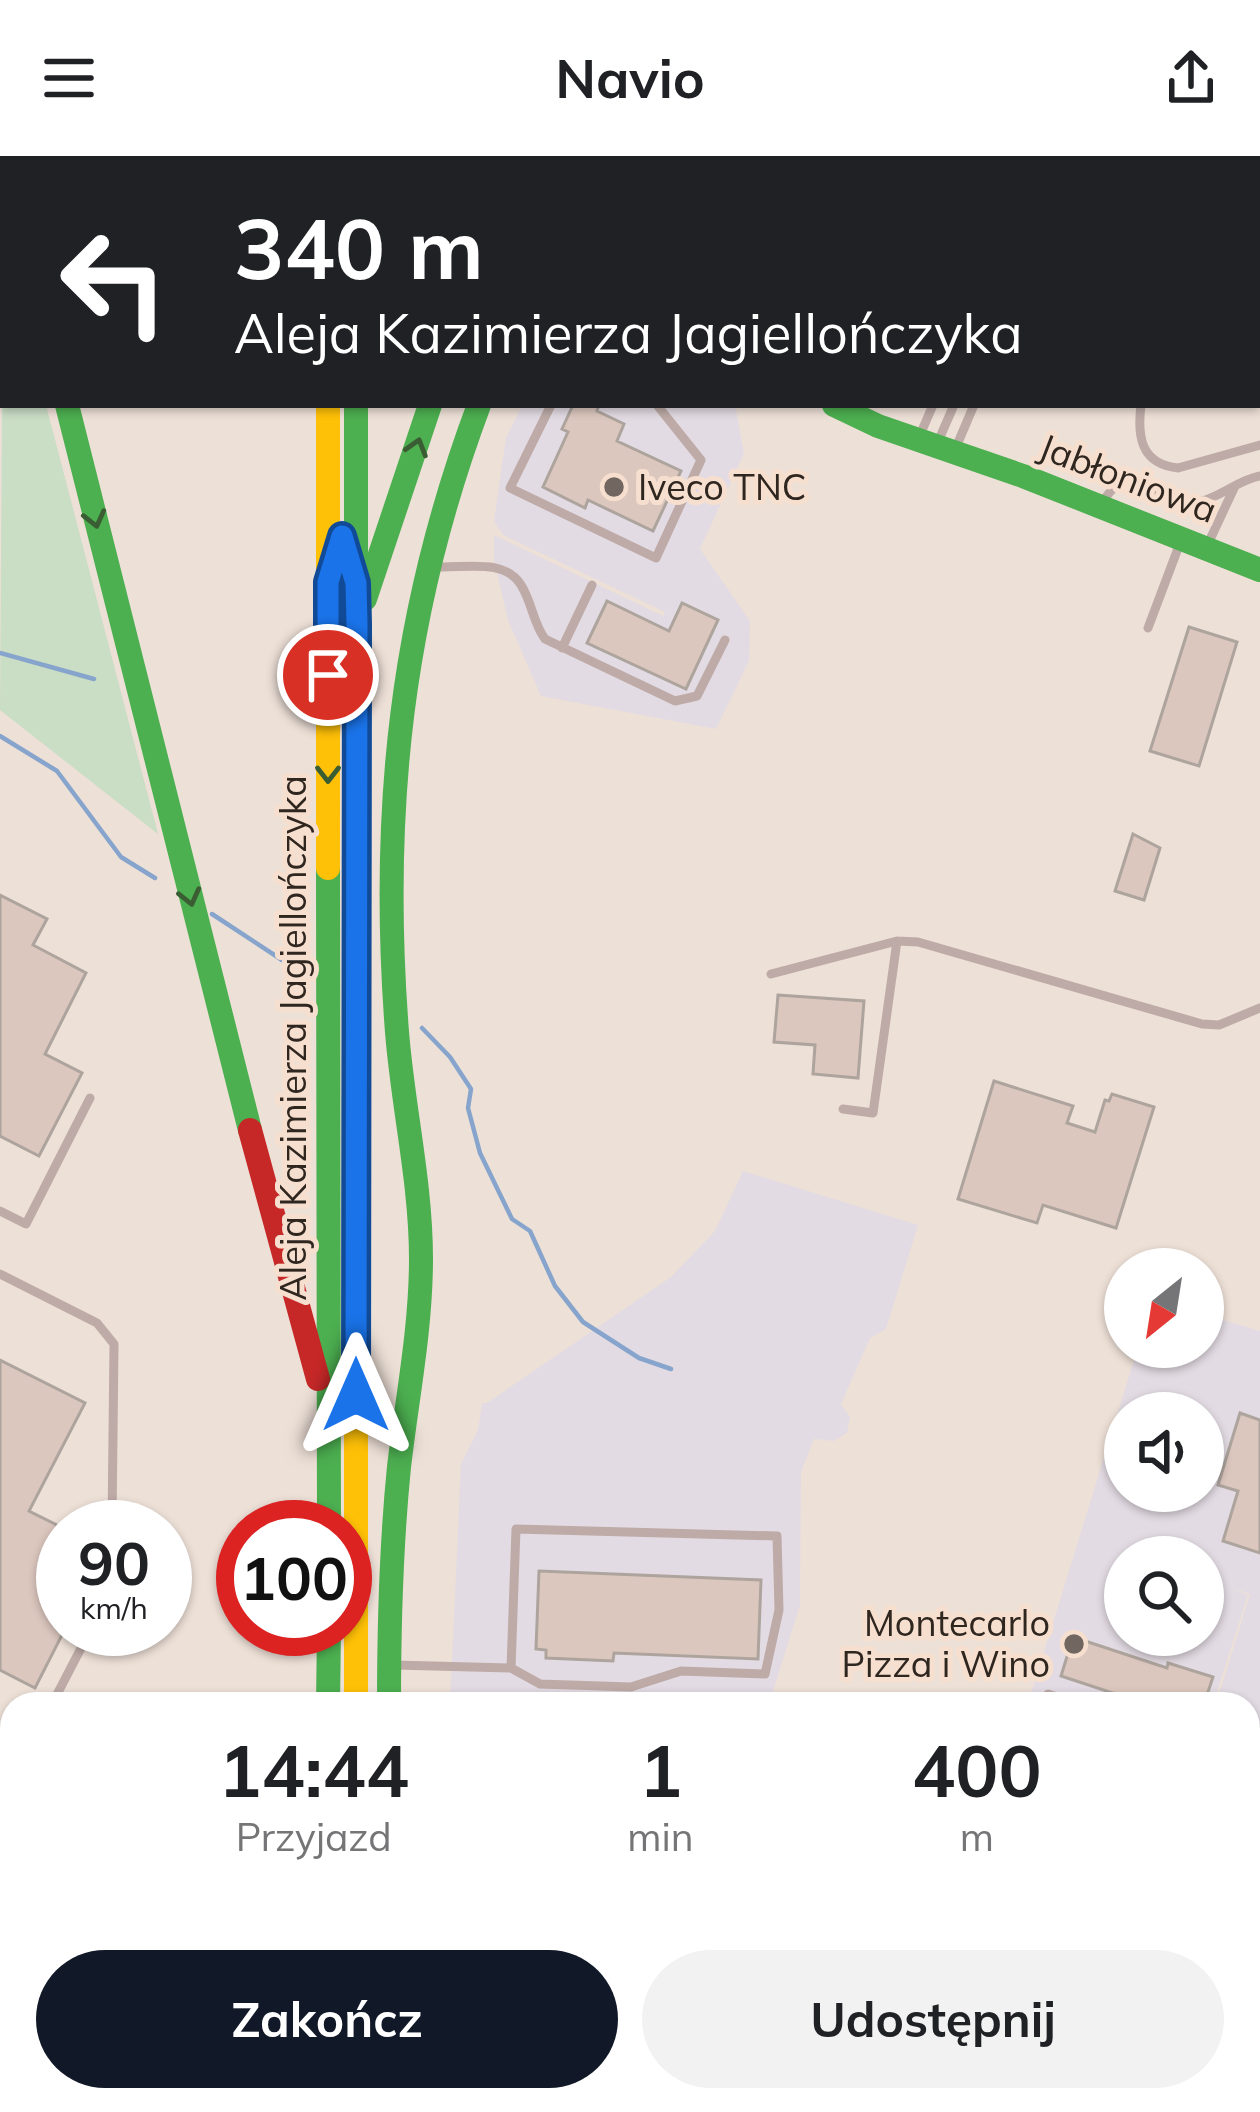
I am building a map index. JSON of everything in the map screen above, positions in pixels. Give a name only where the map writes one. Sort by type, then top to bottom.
[{"type":"main road","points":[[68,408],[256,1159],[330,1419]]},
{"type":"main road","name":"Aleja Kazimierza Jagiellończyka","points":[[328,408],[329,1500]]},
{"type":"main road","name":"Aleja Kazimierza Jagiellończyka","points":[[356,408],[356,1692]]},
{"type":"main road","points":[[357,624],[429,408]]},
{"type":"main road","points":[[389,1692],[397,1491],[421,1274],[414,1146],[395,1000],[394,788],[401,696],[426,566],[478,408]]},
{"type":"main road","name":"Jabłoniowa","points":[[841,408],[1260,570]]},
{"type":"main road","points":[[328,1656],[328,1692]]},
{"type":"lane","points":[[550,408],[510,488],[656,558],[701,460],[659,408]]},
{"type":"lane","points":[[933,408],[936,446]]},
{"type":"lane","points":[[936,446],[953,408]]},
{"type":"lane","points":[[936,446],[971,408]]},
{"type":"lane","points":[[1141,408],[1141,442],[1154,461],[1165,467],[1178,468],[1260,445]]},
{"type":"lane","points":[[1101,506],[1120,482],[1138,482],[1179,502],[1198,502],[1260,476]]},
{"type":"lane","points":[[1148,628],[1194,543],[1235,486]]},
{"type":"lane","points":[[327,489],[356,583]]},
{"type":"lane","points":[[328,582],[356,489]]},
{"type":"lane","points":[[426,566],[491,567],[508,572],[523,588],[542,636],[675,701],[697,696],[725,640]]},
{"type":"lane","points":[[562,648],[592,585]]},
{"type":"lane","points":[[771,974],[897,941],[918,942],[1202,1024],[1219,1025],[1260,1009]]},
{"type":"lane","points":[[843,1108],[873,1113],[897,941]]},
{"type":"lane","points":[[0,1211],[26,1224],[91,1098]]},
{"type":"lane","points":[[0,1274],[97,1323],[114,1344],[112,1500]]},
{"type":"lane","points":[[389,1665],[511,1668],[539,1684],[631,1687],[681,1671],[765,1674],[779,1610],[777,1536],[516,1529],[511,1668]]},
{"type":"lane","points":[[58,1692],[77,1656]]},
{"type":"shaded area","points":[[521,408],[736,408],[744,453],[700,549],[750,621],[749,661],[716,729],[541,696],[508,620],[494,560],[494,535],[663,616],[665,612],[503,535],[494,521],[506,438]]},
{"type":"shaded area","points":[[743,1171],[918,1225],[886,1329],[870,1338],[841,1404],[850,1417],[847,1433],[834,1441],[814,1439],[801,1472],[800,1605],[773,1692],[451,1692],[461,1464],[478,1430],[482,1403],[671,1277],[715,1231]]},
{"type":"shaded area","points":[[1224,1320],[1260,1331],[1260,1692],[1220,1692],[1250,1594],[1230,1587],[1248,1595],[1217,1692],[1032,1692],[1104,1457],[1104,1512],[1224,1512],[1224,1392],[1124,1392],[1132,1368],[1224,1368]]},
{"type":"green space","points":[[2,408],[47,408],[158,834],[0,710]]},
{"type":"building","points":[[572,408],[598,408],[624,424],[617,441],[681,471],[653,531],[588,500],[585,508],[543,487],[568,432],[562,429]]},
{"type":"building","points":[[607,601],[669,631],[682,603],[718,620],[686,689],[587,643]]},
{"type":"building","points":[[1189,627],[1237,642],[1199,766],[1150,751]]},
{"type":"building","points":[[1133,834],[1160,848],[1144,900],[1115,891]]},
{"type":"building","points":[[0,895],[47,919],[33,945],[86,973],[45,1054],[82,1073],[39,1156],[0,1136]]},
{"type":"building","points":[[778,995],[864,1001],[858,1078],[813,1074],[815,1045],[774,1042]]},
{"type":"building","points":[[994,1081],[1073,1106],[1067,1123],[1095,1132],[1105,1100],[1112,1094],[1154,1107],[1116,1228],[1043,1205],[1037,1223],[958,1199]]},
{"type":"building","points":[[0,1360],[85,1403],[29,1511],[36,1514],[36,1656],[51,1656],[35,1688],[0,1670]]},
{"type":"building","points":[[1240,1413],[1260,1420],[1260,1553],[1224,1541],[1238,1491],[1224,1487],[1224,1465]]},
{"type":"building","points":[[539,1571],[761,1580],[758,1659],[614,1653],[613,1661],[546,1658],[546,1650],[536,1649]]},
{"type":"building","points":[[1073,1637],[1104,1647],[1104,1656],[1131,1656],[1167,1668],[1168,1663],[1213,1677],[1208,1692],[1110,1692],[1061,1676]]},
{"type":"waterway","points":[[0,653],[94,679]]},
{"type":"waterway","points":[[0,736],[57,771],[121,857],[155,878]]},
{"type":"waterway","points":[[212,914],[282,960]]},
{"type":"waterway","points":[[422,1028],[450,1057],[471,1089],[468,1108],[480,1153],[512,1219],[530,1231],[555,1286],[583,1322],[639,1358],[671,1369]]},
{"type":"traffic: fast","points":[[68,408],[250,1130]]},
{"type":"traffic: fast","points":[[356,408],[356,1281]]},
{"type":"traffic: fast","points":[[365,599],[429,408]]},
{"type":"traffic: fast","points":[[389,1692],[394,1526],[421,1259],[392,950],[395,791],[414,637],[452,483],[478,408]]},
{"type":"traffic: fast","points":[[840,408],[1260,570]]},
{"type":"traffic: fast","points":[[328,868],[329,1500]]},
{"type":"traffic: fast","points":[[328,1692],[329,1656]]},
{"type":"traffic: slow","points":[[328,408],[328,868]]},
{"type":"traffic: slow","points":[[356,1281],[356,1692]]},
{"type":"traffic: jam","points":[[250,1130],[318,1379]]},
{"type":"place","name":"Iveco TNC","points":[[614,487]]},
{"type":"place","name":"Montecarlo Pizza i Wino","points":[[1074,1644]]},
{"type":"route","points":[[328,675],[328,582],[342,536],[356,583],[357,624],[356,1395]]}]
